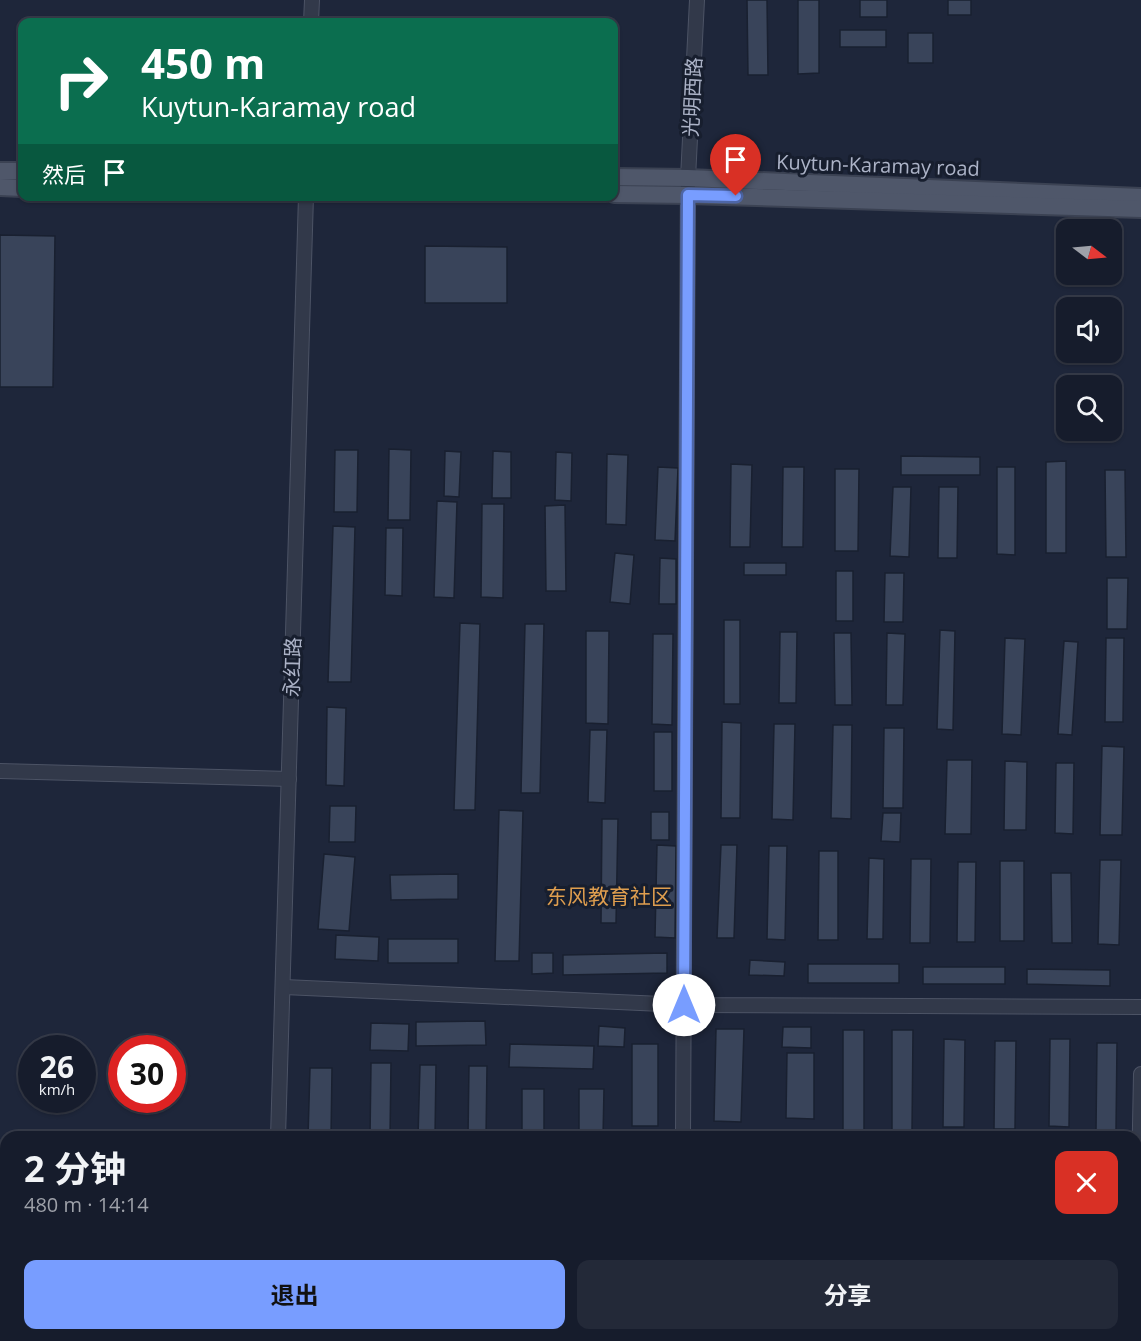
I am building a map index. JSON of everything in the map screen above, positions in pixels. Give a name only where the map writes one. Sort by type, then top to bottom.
[{"type":"main road","points":[[0,171],[18,171]]},
{"type":"main road","name":"Kuytun-Karamay road","points":[[618,178],[688,187],[1141,209]]},
{"type":"main road","name":"Kuytun-Karamay road","points":[[618,194],[688,187],[1141,197]]},
{"type":"main road","points":[[0,188],[18,188]]},
{"type":"street","points":[[311,18],[312,0]]},
{"type":"street","name":"光明西路","points":[[683,1131],[688,187],[697,0]]},
{"type":"street","name":"永红路","points":[[278,1131],[306,201]]},
{"type":"street","points":[[0,771],[289,779]]},
{"type":"street","points":[[284,987],[684,1005],[1141,1008]]},
{"type":"street","points":[[1140,1131],[1141,1074]]},
{"type":"building","points":[[747,0],[767,0],[768,75],[748,75]]},
{"type":"building","points":[[798,0],[819,0],[819,73],[798,74]]},
{"type":"building","points":[[860,0],[887,0],[887,17],[860,17]]},
{"type":"building","points":[[948,0],[971,0],[971,15],[948,15]]},
{"type":"building","points":[[840,30],[886,30],[886,47],[840,47]]},
{"type":"building","points":[[908,33],[933,33],[933,63],[908,63]]},
{"type":"building","points":[[0,235],[55,236],[53,387],[0,387]]},
{"type":"building","points":[[425,246],[507,247],[507,303],[425,303]]},
{"type":"building","points":[[389,449],[411,450],[410,520],[388,520]]},
{"type":"building","points":[[335,450],[358,450],[357,512],[334,512]]},
{"type":"building","points":[[445,451],[461,452],[459,497],[444,496]]},
{"type":"building","points":[[493,451],[511,452],[511,498],[492,498]]},
{"type":"building","points":[[556,452],[572,453],[571,501],[555,500]]},
{"type":"building","points":[[607,454],[628,455],[626,525],[606,524]]},
{"type":"building","points":[[901,456],[980,457],[980,475],[901,475]]},
{"type":"building","points":[[1066,461],[1066,553],[1046,553],[1046,462]]},
{"type":"building","points":[[731,464],[752,465],[750,547],[730,547]]},
{"type":"building","points":[[658,467],[678,468],[675,541],[655,540]]},
{"type":"building","points":[[783,467],[804,467],[803,547],[782,547]]},
{"type":"building","points":[[997,467],[1015,467],[1015,555],[997,554]]},
{"type":"building","points":[[835,469],[859,469],[858,551],[835,551]]},
{"type":"building","points":[[1105,470],[1125,470],[1126,557],[1106,557]]},
{"type":"building","points":[[893,487],[911,487],[909,557],[890,556]]},
{"type":"building","points":[[939,487],[958,487],[957,558],[938,558]]},
{"type":"building","points":[[437,501],[457,502],[454,598],[434,597]]},
{"type":"building","points":[[482,504],[504,504],[503,598],[481,597]]},
{"type":"building","points":[[565,505],[566,591],[546,591],[545,506]]},
{"type":"building","points":[[333,526],[355,527],[351,682],[328,682]]},
{"type":"building","points":[[386,528],[403,528],[402,596],[385,595]]},
{"type":"building","points":[[615,553],[634,555],[630,604],[610,602]]},
{"type":"building","points":[[660,558],[676,559],[676,604],[659,604]]},
{"type":"building","points":[[744,563],[786,563],[786,575],[744,575]]},
{"type":"building","points":[[836,571],[853,571],[853,621],[836,621]]},
{"type":"building","points":[[885,573],[904,573],[903,622],[884,622]]},
{"type":"building","points":[[1107,578],[1128,578],[1127,629],[1107,629]]},
{"type":"building","points":[[724,620],[740,620],[740,704],[724,704]]},
{"type":"building","points":[[460,623],[480,624],[475,810],[454,810]]},
{"type":"building","points":[[525,624],[544,624],[540,793],[521,793]]},
{"type":"building","points":[[940,630],[955,631],[953,730],[937,729]]},
{"type":"building","points":[[586,631],[609,631],[608,724],[586,723]]},
{"type":"building","points":[[780,632],[797,632],[796,703],[779,703]]},
{"type":"building","points":[[834,633],[851,633],[852,705],[835,705]]},
{"type":"building","points":[[887,633],[905,634],[903,705],[886,705]]},
{"type":"building","points":[[653,634],[673,634],[672,725],[652,724]]},
{"type":"building","points":[[1005,638],[1025,639],[1021,735],[1002,734]]},
{"type":"building","points":[[1106,638],[1124,638],[1123,722],[1105,722]]},
{"type":"building","points":[[1064,641],[1078,642],[1072,735],[1058,734]]},
{"type":"building","points":[[327,707],[346,708],[344,786],[326,785]]},
{"type":"building","points":[[722,722],[741,723],[740,818],[721,818]]},
{"type":"building","points":[[774,724],[795,724],[793,820],[772,819]]},
{"type":"building","points":[[833,725],[852,725],[851,819],[831,818]]},
{"type":"building","points":[[884,728],[904,728],[903,808],[883,808]]},
{"type":"building","points":[[590,730],[607,730],[605,803],[588,802]]},
{"type":"building","points":[[654,732],[672,732],[672,791],[654,791]]},
{"type":"building","points":[[1102,746],[1124,747],[1122,835],[1100,835]]},
{"type":"building","points":[[947,760],[972,760],[971,834],[945,834]]},
{"type":"building","points":[[1005,761],[1027,762],[1026,830],[1004,830]]},
{"type":"building","points":[[1056,763],[1074,763],[1073,834],[1055,833]]},
{"type":"building","points":[[330,806],[356,806],[355,842],[329,842]]},
{"type":"building","points":[[499,810],[523,811],[519,961],[495,961]]},
{"type":"building","points":[[651,812],[669,812],[669,840],[651,840]]},
{"type":"building","points":[[883,813],[901,813],[900,842],[881,841]]},
{"type":"building","points":[[602,819],[618,819],[616,923],[601,923]]},
{"type":"building","points":[[657,845],[676,846],[675,938],[655,937]]},
{"type":"building","points":[[721,845],[737,845],[734,938],[717,938]]},
{"type":"building","points":[[769,846],[787,846],[785,940],[767,939]]},
{"type":"building","points":[[819,851],[838,851],[838,940],[818,940]]},
{"type":"building","points":[[324,854],[355,857],[349,931],[318,929]]},
{"type":"building","points":[[869,858],[884,859],[883,939],[867,939]]},
{"type":"building","points":[[911,859],[931,859],[930,943],[910,943]]},
{"type":"building","points":[[1100,860],[1121,860],[1119,945],[1098,944]]},
{"type":"building","points":[[1000,861],[1024,861],[1024,941],[1000,941]]},
{"type":"building","points":[[958,862],[976,862],[975,942],[957,942]]},
{"type":"building","points":[[1051,873],[1071,873],[1072,943],[1052,943]]},
{"type":"building","points":[[458,874],[458,899],[391,900],[390,875]]},
{"type":"building","points":[[336,935],[379,937],[378,961],[335,959]]},
{"type":"building","points":[[388,939],[458,939],[458,963],[388,963]]},
{"type":"building","points":[[532,953],[553,953],[553,973],[532,974]]},
{"type":"building","points":[[667,953],[667,973],[563,975],[563,955]]},
{"type":"building","points":[[750,960],[785,962],[784,976],[749,975]]},
{"type":"building","points":[[808,964],[899,964],[899,983],[808,983]]},
{"type":"building","points":[[923,967],[1005,967],[1005,984],[923,984]]},
{"type":"building","points":[[1027,969],[1110,970],[1110,986],[1027,984]]},
{"type":"building","points":[[485,1021],[486,1045],[416,1046],[416,1022]]},
{"type":"building","points":[[371,1023],[409,1024],[408,1051],[370,1050]]},
{"type":"building","points":[[599,1026],[625,1028],[624,1047],[598,1046]]},
{"type":"building","points":[[783,1027],[811,1027],[811,1048],[782,1047]]},
{"type":"building","points":[[716,1029],[744,1029],[741,1122],[714,1121]]},
{"type":"building","points":[[843,1030],[864,1030],[864,1131],[843,1131]]},
{"type":"building","points":[[892,1030],[913,1030],[912,1131],[892,1131]]},
{"type":"building","points":[[944,1039],[965,1040],[964,1127],[943,1127]]},
{"type":"building","points":[[1050,1039],[1070,1039],[1069,1127],[1049,1126]]},
{"type":"building","points":[[995,1041],[1016,1041],[1015,1129],[994,1129]]},
{"type":"building","points":[[1097,1043],[1117,1043],[1116,1130],[1096,1130]]},
{"type":"building","points":[[510,1044],[594,1046],[593,1069],[509,1067]]},
{"type":"building","points":[[632,1044],[658,1044],[658,1126],[632,1126]]},
{"type":"building","points":[[787,1053],[814,1053],[814,1119],[786,1118]]},
{"type":"building","points":[[371,1063],[391,1063],[390,1131],[370,1131]]},
{"type":"building","points":[[420,1065],[436,1065],[435,1131],[418,1131]]},
{"type":"building","points":[[469,1066],[487,1066],[486,1131],[468,1131]]},
{"type":"building","points":[[310,1068],[332,1068],[331,1131],[308,1131]]},
{"type":"building","points":[[522,1089],[544,1089],[544,1131],[522,1131]]},
{"type":"building","points":[[579,1089],[604,1089],[603,1131],[579,1131]]},
{"type":"district","name":"东风教育社区","points":[[609,896]]},
{"type":"route","points":[[684,1005],[688,195],[736,196]]}]
